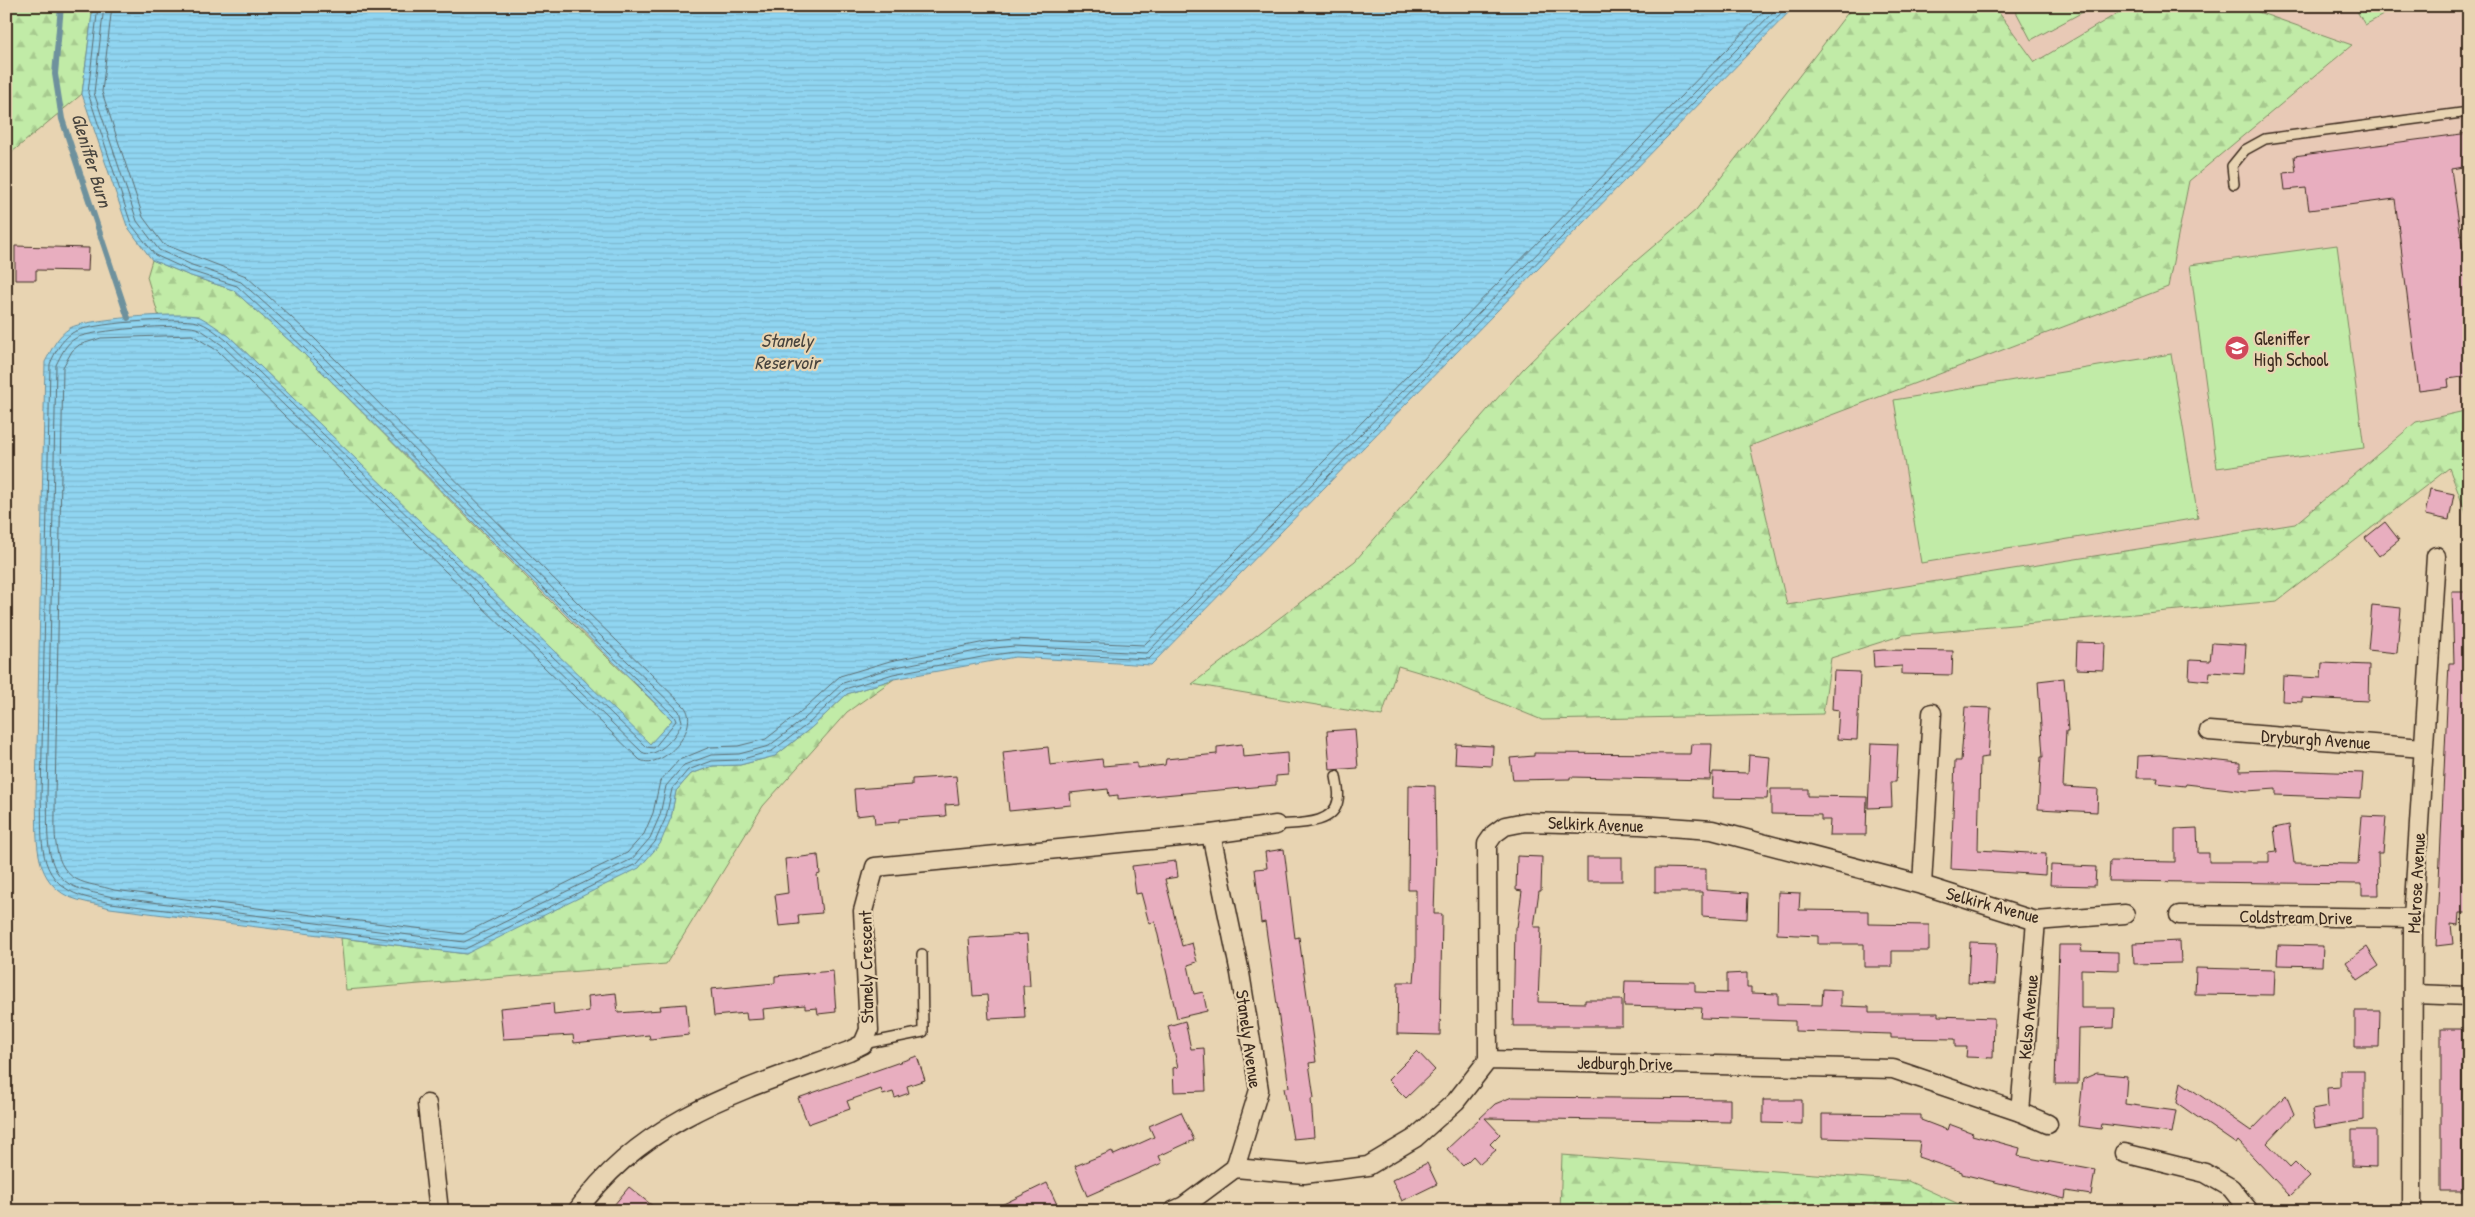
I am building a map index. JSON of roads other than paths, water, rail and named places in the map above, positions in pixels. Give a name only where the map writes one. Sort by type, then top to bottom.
[{"type":"street","name":"Melrose Avenue","points":[[2412,1211],[2413,918],[2436,556]]},
{"type":"street","points":[[1922,885],[1932,713]]},
{"type":"street","name":"Dryburgh Avenue","points":[[2209,731],[2423,748]]},
{"type":"street","name":"Selkirk Avenue","points":[[1488,1060],[1487,844],[1494,834],[1506,826],[1525,822],[1640,825],[1712,830],[1922,885],[2036,921],[2125,914]]},
{"type":"street","name":"Stanely Crescent","points":[[577,1211],[604,1177],[641,1144],[692,1112],[728,1096],[863,1044],[869,1030],[863,911],[875,867],[1211,834],[1276,825]]},
{"type":"street","name":"Stanely Avenue","points":[[1211,834],[1240,973],[1259,1090],[1235,1168]]},
{"type":"street","name":"Coldstream Drive","points":[[2179,915],[2413,918]]},
{"type":"street","name":"Kelso Avenue","points":[[2020,1112],[2036,921]]},
{"type":"street","points":[[2414,994],[2469,996]]},
{"type":"street","points":[[1173,1211],[1184,1206],[1235,1168],[1304,1174],[1368,1166],[1415,1138],[1456,1101],[1488,1060]]},
{"type":"street","name":"Jedburgh Drive","points":[[1488,1060],[1893,1069],[2020,1112],[2048,1124]]},
{"type":"street","points":[[427,1104],[439,1211]]},
{"type":"street","points":[[2124,1153],[2205,1173],[2231,1188],[2249,1211]]},
{"type":"lane","points":[[2234,184],[2232,166],[2245,150],[2265,139],[2469,112]]},
{"type":"lane","points":[[1276,825],[1324,819],[1333,813],[1338,800],[1336,776]]},
{"type":"lane","points":[[863,1044],[923,1032],[922,954]]},
{"type":"water","name":"Stanely Reservoir","points":[[93,6],[1795,6],[1151,665],[1015,657],[894,679],[847,694],[811,728],[775,756],[740,765],[713,766],[691,774],[676,791],[671,818],[660,844],[639,868],[466,954],[110,908],[69,897],[56,889],[42,867],[37,839],[36,797],[45,362],[55,343],[62,335],[70,328],[79,325],[113,319],[156,315],[191,315],[200,317],[211,324],[229,336],[650,744],[672,720],[301,351],[233,290],[188,275],[152,260],[127,226],[82,94]]},
{"type":"waterway","name":"Gleniffer Burn","points":[[61,6],[55,74],[62,119],[128,318]]},
{"type":"place","name":"Gleniffer High School","points":[[2237,348]]}]
